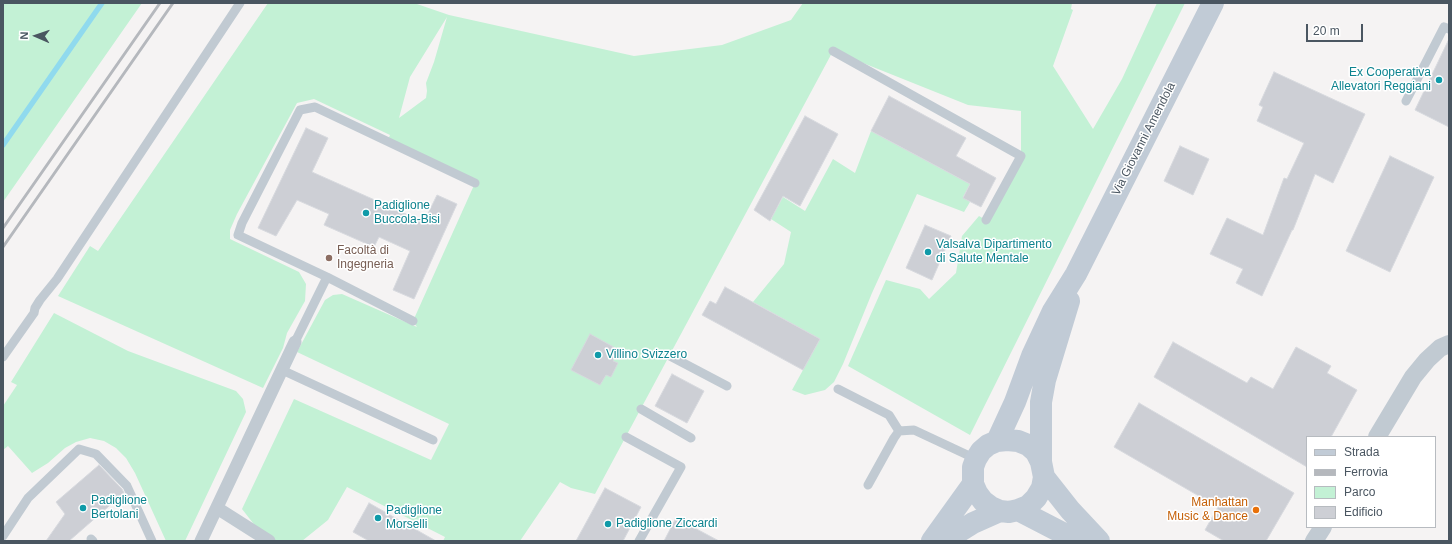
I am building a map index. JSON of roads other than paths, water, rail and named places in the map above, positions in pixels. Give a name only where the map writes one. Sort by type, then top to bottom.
[{"type":"main road","name":"Via Giovanni Amendola","points":[[997,442],[1052,311],[1076,274],[1213,3]]},
{"type":"main road","name":"Via Giovanni Amendola","points":[[952,541],[957,533],[973,523],[1028,506],[1036,498],[1042,488],[1043,469],[1041,402],[1052,357],[1076,274]]},
{"type":"main road","points":[[1078,541],[1009,511],[991,507],[983,501],[973,484],[973,467],[976,459],[982,451],[988,446],[997,442],[1007,440],[1028,445],[1036,452],[1043,469],[1070,510],[1099,541]]},
{"type":"main road","points":[[932,541],[973,484]]},
{"type":"street","points":[[201,541],[295,342]]},
{"type":"street","points":[[1378,436],[1413,377],[1427,360],[1440,348],[1449,344]]},
{"type":"street","points":[[217,508],[269,541]]},
{"type":"street","points":[[1314,541],[1321,528]]},
{"type":"lane","points":[[3,357],[34,313],[38,304],[57,279],[240,3]]},
{"type":"lane","points":[[1406,101],[1444,27],[1449,29]]},
{"type":"lane","points":[[833,51],[1021,156],[986,220]]},
{"type":"lane","points":[[413,321],[238,235],[242,223],[300,110],[315,107],[475,183]]},
{"type":"lane","points":[[295,342],[326,277]]},
{"type":"lane","points":[[670,356],[727,386]]},
{"type":"lane","points":[[282,370],[433,440]]},
{"type":"lane","points":[[838,389],[889,415],[899,431]]},
{"type":"lane","points":[[641,409],[691,438]]},
{"type":"lane","points":[[899,431],[914,430],[976,459]]},
{"type":"lane","points":[[868,485],[899,431]]},
{"type":"lane","points":[[626,437],[681,467],[639,541]]},
{"type":"lane","points":[[3,536],[28,498],[79,449],[96,454],[127,486],[152,541]]},
{"type":"waterway","points":[[3,145],[102,3]]},
{"type":"railway","points":[[3,228],[160,3]]},
{"type":"railway","points":[[3,247],[173,3]]},
{"type":"place","name":"Ex Cooperativa Allevatori Reggiani","points":[[1439,80]]},
{"type":"place","name":"Padiglione Buccola-Bisi","points":[[366,213]]},
{"type":"place","name":"Valsalva Dipartimento di Salute Mentale","points":[[928,252]]},
{"type":"place","name":"Facoltà di Ingegneria","points":[[329,258]]},
{"type":"place","name":"Villino Svizzero","points":[[598,355]]},
{"type":"place","name":"Padiglione Bertolani","points":[[83,508]]},
{"type":"place","name":"Manhattan Music & Dance","points":[[1256,510]]},
{"type":"place","name":"Padiglione Morselli","points":[[378,518]]},
{"type":"place","name":"Padiglione Ziccardi","points":[[608,524]]}]
